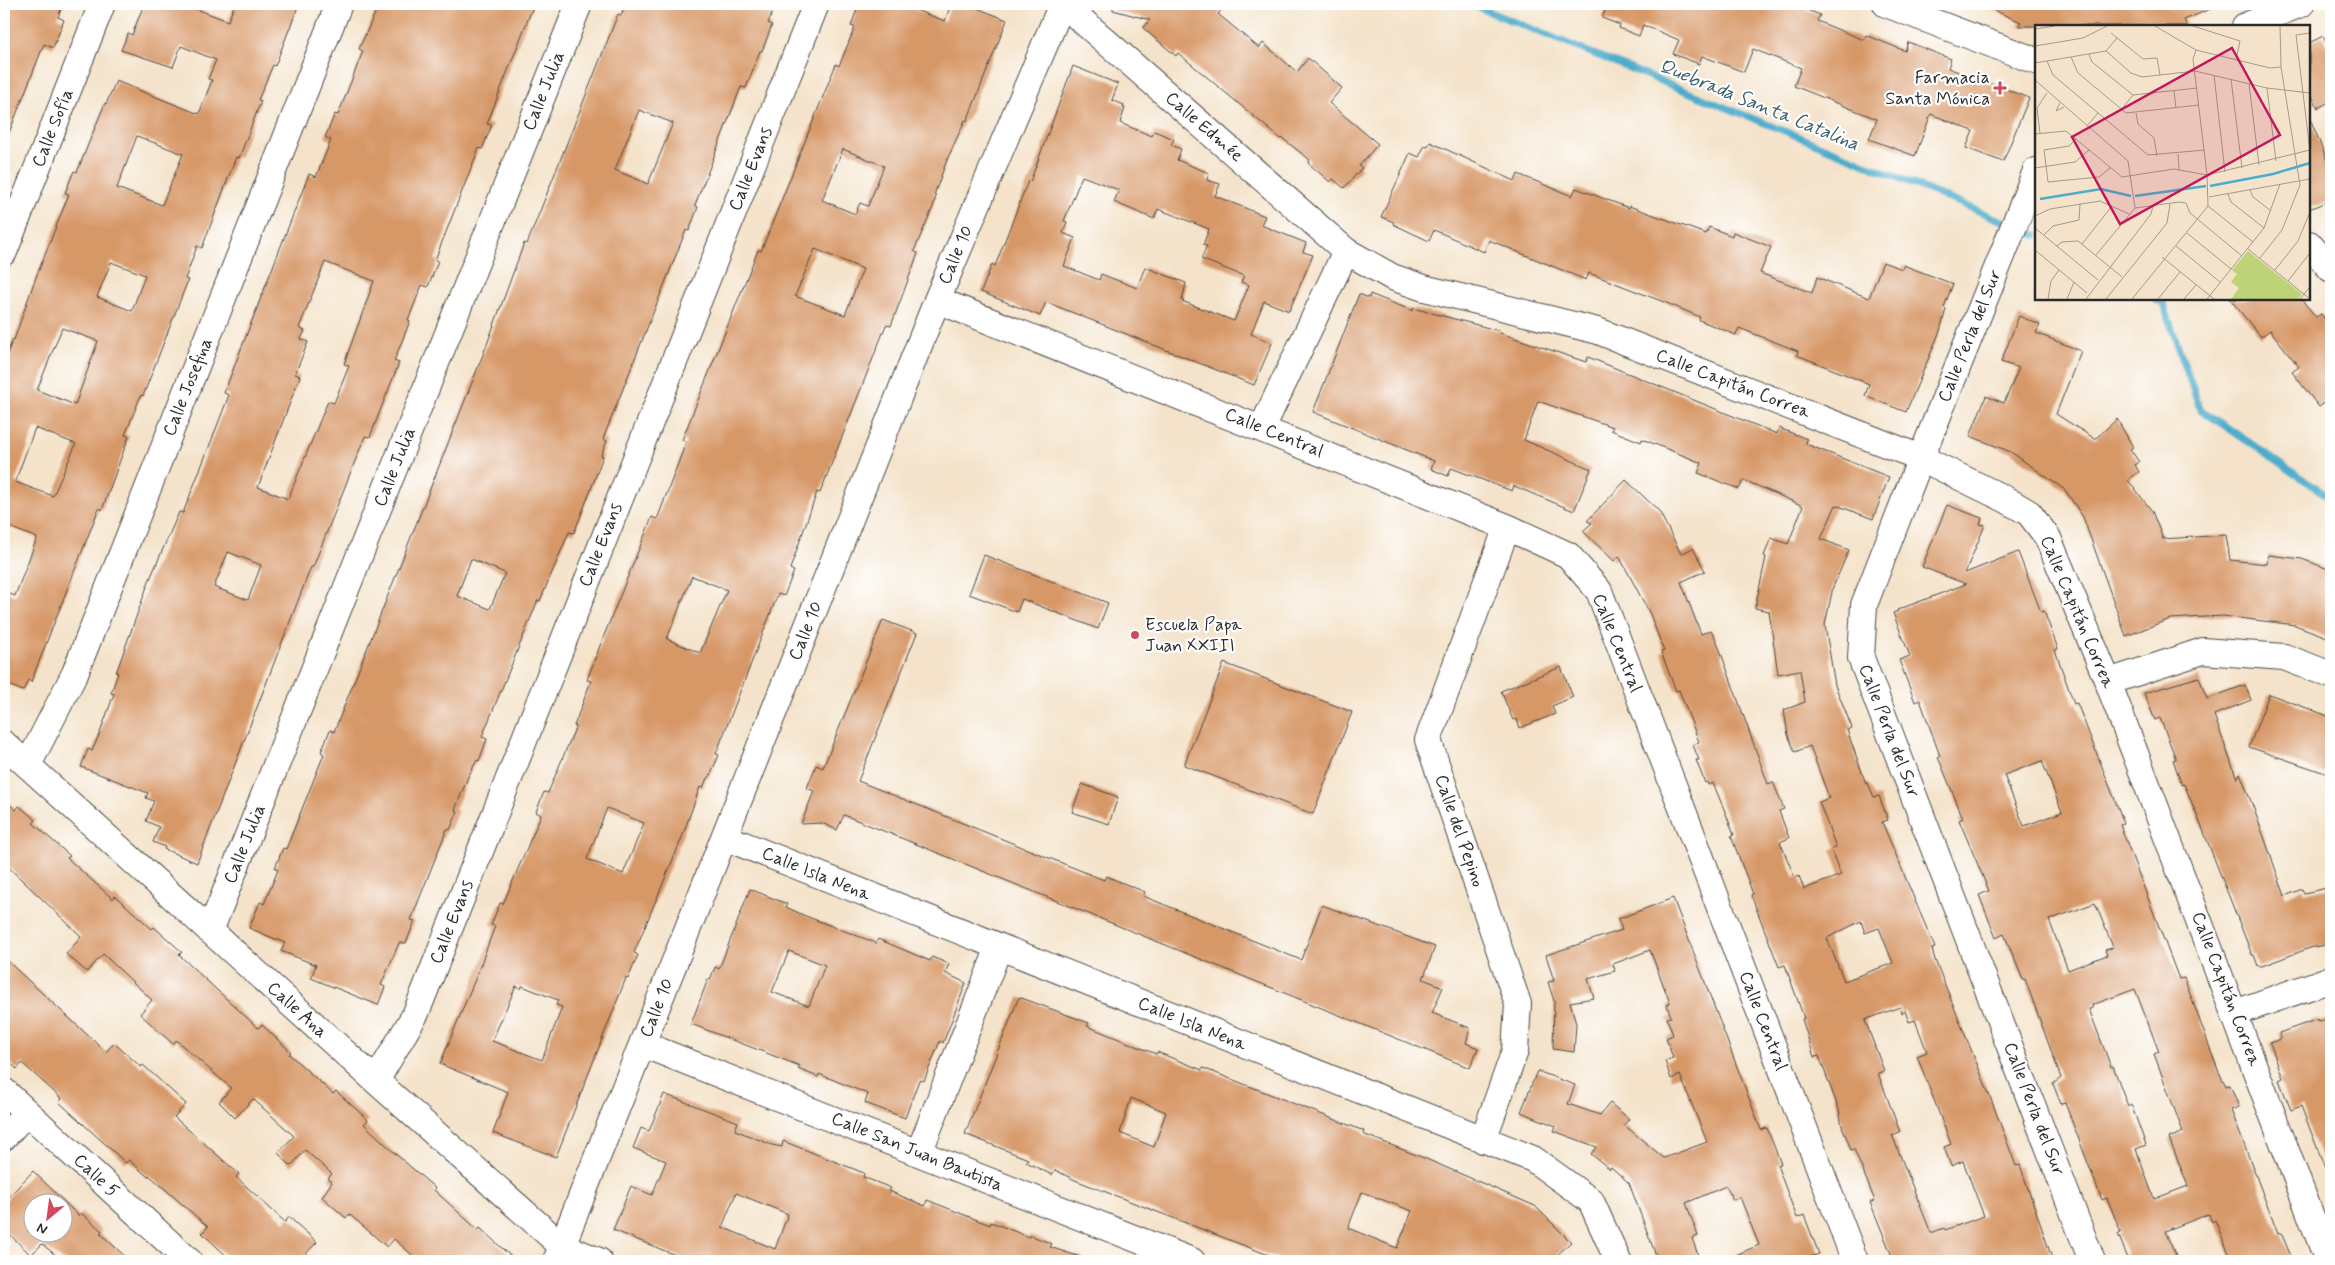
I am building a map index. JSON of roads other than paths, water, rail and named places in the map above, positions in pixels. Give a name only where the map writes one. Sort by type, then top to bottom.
[{"type":"street","name":"Calle Sofía","points":[[4,252],[102,4]]},
{"type":"street","name":"Calle Josefina","points":[[28,765],[75,674],[339,4]]},
{"type":"street","name":"Calle Julia","points":[[210,931],[579,4]]},
{"type":"street","name":"Calle Evans","points":[[376,1081],[416,1013],[816,4]]},
{"type":"street","name":"Calle Edmée","points":[[1063,4],[1346,251]]},
{"type":"street","name":"Calle 10","points":[[559,1254],[937,300],[1063,4]]},
{"type":"street","points":[[1886,4],[2035,61]]},
{"type":"street","points":[[2248,25],[2301,4]]},
{"type":"street","name":"Calle Perla del Sur","points":[[2035,173],[1920,458],[1864,605],[1861,658],[2092,1261]]},
{"type":"street","points":[[2318,245],[2331,269]]},
{"type":"street","points":[[1262,428],[1346,251]]},
{"type":"street","name":"Calle Capitán Correa","points":[[1346,251],[1392,277],[1424,288],[1598,331],[1920,458],[2030,513],[2048,538],[2108,682],[2235,1013],[2322,1217],[2328,1261]]},
{"type":"street","name":"Calle Central","points":[[937,300],[1507,527],[1568,555],[1599,591],[1855,1261]]},
{"type":"street","name":"Calle del Pepino","points":[[1483,1140],[1516,1050],[1518,1004],[1428,740],[1507,527]]},
{"type":"street","points":[[2108,682],[2203,651],[2284,657],[2331,675]]},
{"type":"street","name":"Calle Ana","points":[[4,744],[376,1081],[559,1254],[600,1261]]},
{"type":"street","name":"Calle Isla Nena","points":[[724,837],[1533,1159],[1591,1201],[1618,1261]]},
{"type":"street","points":[[919,1153],[999,947]]},
{"type":"street","points":[[2235,1013],[2331,979]]},
{"type":"street","name":"Calle San Juan Bautista","points":[[642,1044],[1192,1261]]},
{"type":"street","name":"Calle 5","points":[[4,1091],[189,1261]]},
{"type":"street","points":[[4,1137],[27,1112]]},
{"type":"waterway","name":"Quebrada Santa Catalina","points":[[1470,4],[2035,235]]},
{"type":"waterway","name":"Quebrada Santa Catalina","points":[[2157,300],[2163,303],[2200,409],[2331,498]]},
{"type":"place","name":"Farmacia Santa Mónica","points":[[2000,88]]},
{"type":"place","name":"Escuela Papa Juan XXIII","points":[[1135,635]]}]
